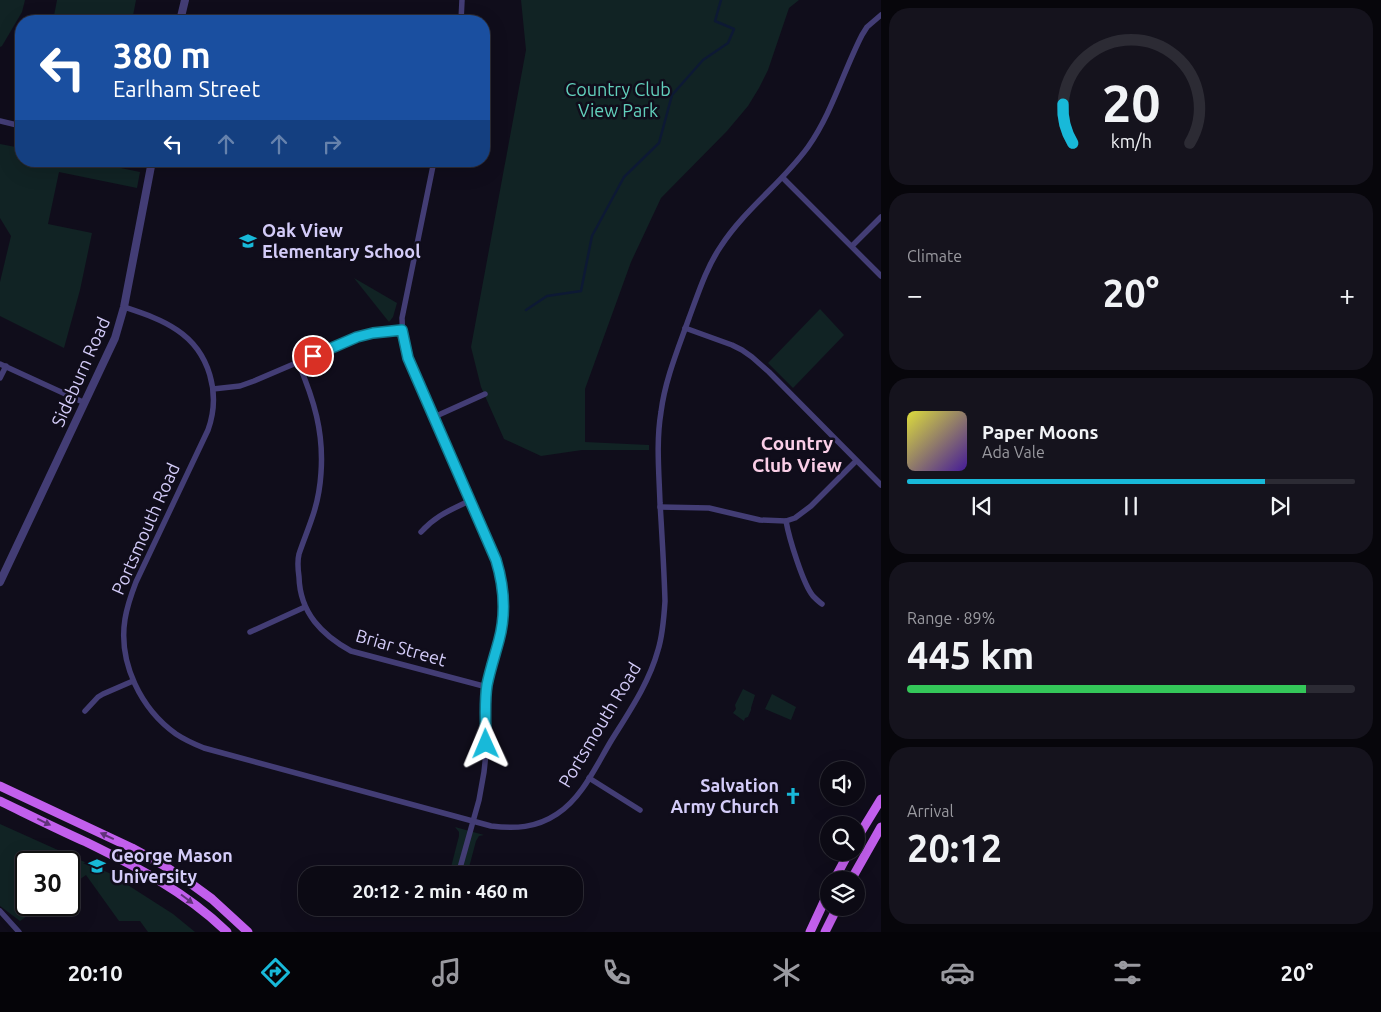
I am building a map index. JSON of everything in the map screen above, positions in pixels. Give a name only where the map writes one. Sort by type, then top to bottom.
[{"type":"main road","points":[[0,786],[132,848],[163,865],[212,899],[248,932]]},
{"type":"main road","points":[[865,825],[881,799]]},
{"type":"main road","points":[[0,801],[156,878],[189,900],[227,932]]},
{"type":"main road","points":[[856,871],[881,827]]},
{"type":"main road","points":[[810,932],[820,910]]},
{"type":"main road","points":[[825,932],[833,916]]},
{"type":"street","points":[[181,15],[184,0]]},
{"type":"street","points":[[461,15],[462,0]]},
{"type":"street","name":"Portsmouth Road","points":[[124,307],[172,326],[187,338],[196,348],[204,362],[213,389],[212,411],[208,430],[136,582],[128,603],[124,638],[126,653],[133,681],[154,714],[176,734],[204,748],[491,826],[510,828],[539,823],[551,818],[564,809],[579,793],[642,690],[658,650],[664,625],[665,601],[657,451],[661,412],[668,378],[703,281],[720,247],[742,218],[783,178],[809,145],[821,125],[862,35],[867,27],[881,15]]},
{"type":"street","points":[[0,122],[15,125]]},
{"type":"street","name":"Sideburn Road","points":[[0,582],[115,338],[124,307],[151,167]]},
{"type":"street","points":[[433,167],[402,318],[402,330],[408,358],[496,560],[503,592],[502,628],[487,687],[484,772],[460,866]]},
{"type":"street","points":[[783,178],[881,276]]},
{"type":"street","points":[[852,246],[881,217]]},
{"type":"street","points":[[686,328],[732,345],[752,357],[881,485]]},
{"type":"street","points":[[213,389],[240,386],[254,381],[357,337],[402,330]]},
{"type":"street","name":"Briar Street","points":[[298,362],[315,408],[321,450],[318,496],[298,563],[301,596],[305,607],[326,635],[352,651],[487,687]]},
{"type":"street","points":[[0,378],[3,365],[85,404]]},
{"type":"street","points":[[434,417],[485,394]]},
{"type":"street","points":[[660,507],[709,508],[760,520],[786,521],[795,518],[811,506],[856,461]]},
{"type":"street","points":[[421,532],[437,516],[471,500]]},
{"type":"street","points":[[786,521],[790,540],[807,586],[822,604]]},
{"type":"street","points":[[250,632],[305,607]]},
{"type":"street","points":[[85,711],[98,697],[133,681]]},
{"type":"street","points":[[589,778],[640,810]]},
{"type":"street","points":[[0,911],[19,932]]},
{"type":"green space","points":[[0,0],[25,0],[22,12],[20,15],[15,15],[15,24],[0,47]]},
{"type":"green space","points":[[57,0],[136,0],[133,15],[54,15]]},
{"type":"green space","name":"Country Club View Park","points":[[521,0],[799,0],[789,8],[768,70],[748,106],[727,131],[661,198],[631,262],[585,389],[585,442],[649,445],[649,450],[582,450],[541,456],[504,439],[481,387],[471,347],[526,50]]},
{"type":"green space","points":[[0,144],[15,147],[15,167],[116,167],[140,172],[137,188],[59,172],[48,224],[92,233],[80,290],[64,348],[0,316],[0,282],[11,236],[0,218]]},
{"type":"green space","points":[[354,278],[397,303],[393,317],[389,322]]},
{"type":"green space","points":[[820,309],[844,335],[793,388],[768,363]]},
{"type":"green space","points":[[743,689],[755,695],[751,710],[744,721],[733,713]]},
{"type":"green space","points":[[772,694],[796,707],[791,720],[765,709]]},
{"type":"green space","points":[[0,824],[60,851],[15,851],[15,916],[27,916],[20,921],[0,906]]},
{"type":"green space","points":[[455,827],[484,835],[479,836],[476,841],[469,866],[451,866],[459,832]]},
{"type":"green space","points":[[80,860],[109,873],[173,914],[195,932],[148,932],[140,921],[119,921],[86,875],[80,879]]},
{"type":"waterway","points":[[526,310],[547,296],[581,291],[592,236],[624,177],[659,143],[672,95],[703,60],[728,43],[734,29],[715,21],[721,0]]},
{"type":"place","name":"Oak View Elementary School","points":[[248,241]]},
{"type":"place","name":"Salvation Army Church","points":[[793,796]]},
{"type":"place","name":"George Mason University","points":[[97,866]]},
{"type":"district","name":"Country Club View","points":[[797,454]]},
{"type":"route","points":[[313,356],[357,337],[402,330],[408,358],[496,560],[500,575],[503,592],[502,628],[487,687],[486,744]]}]
